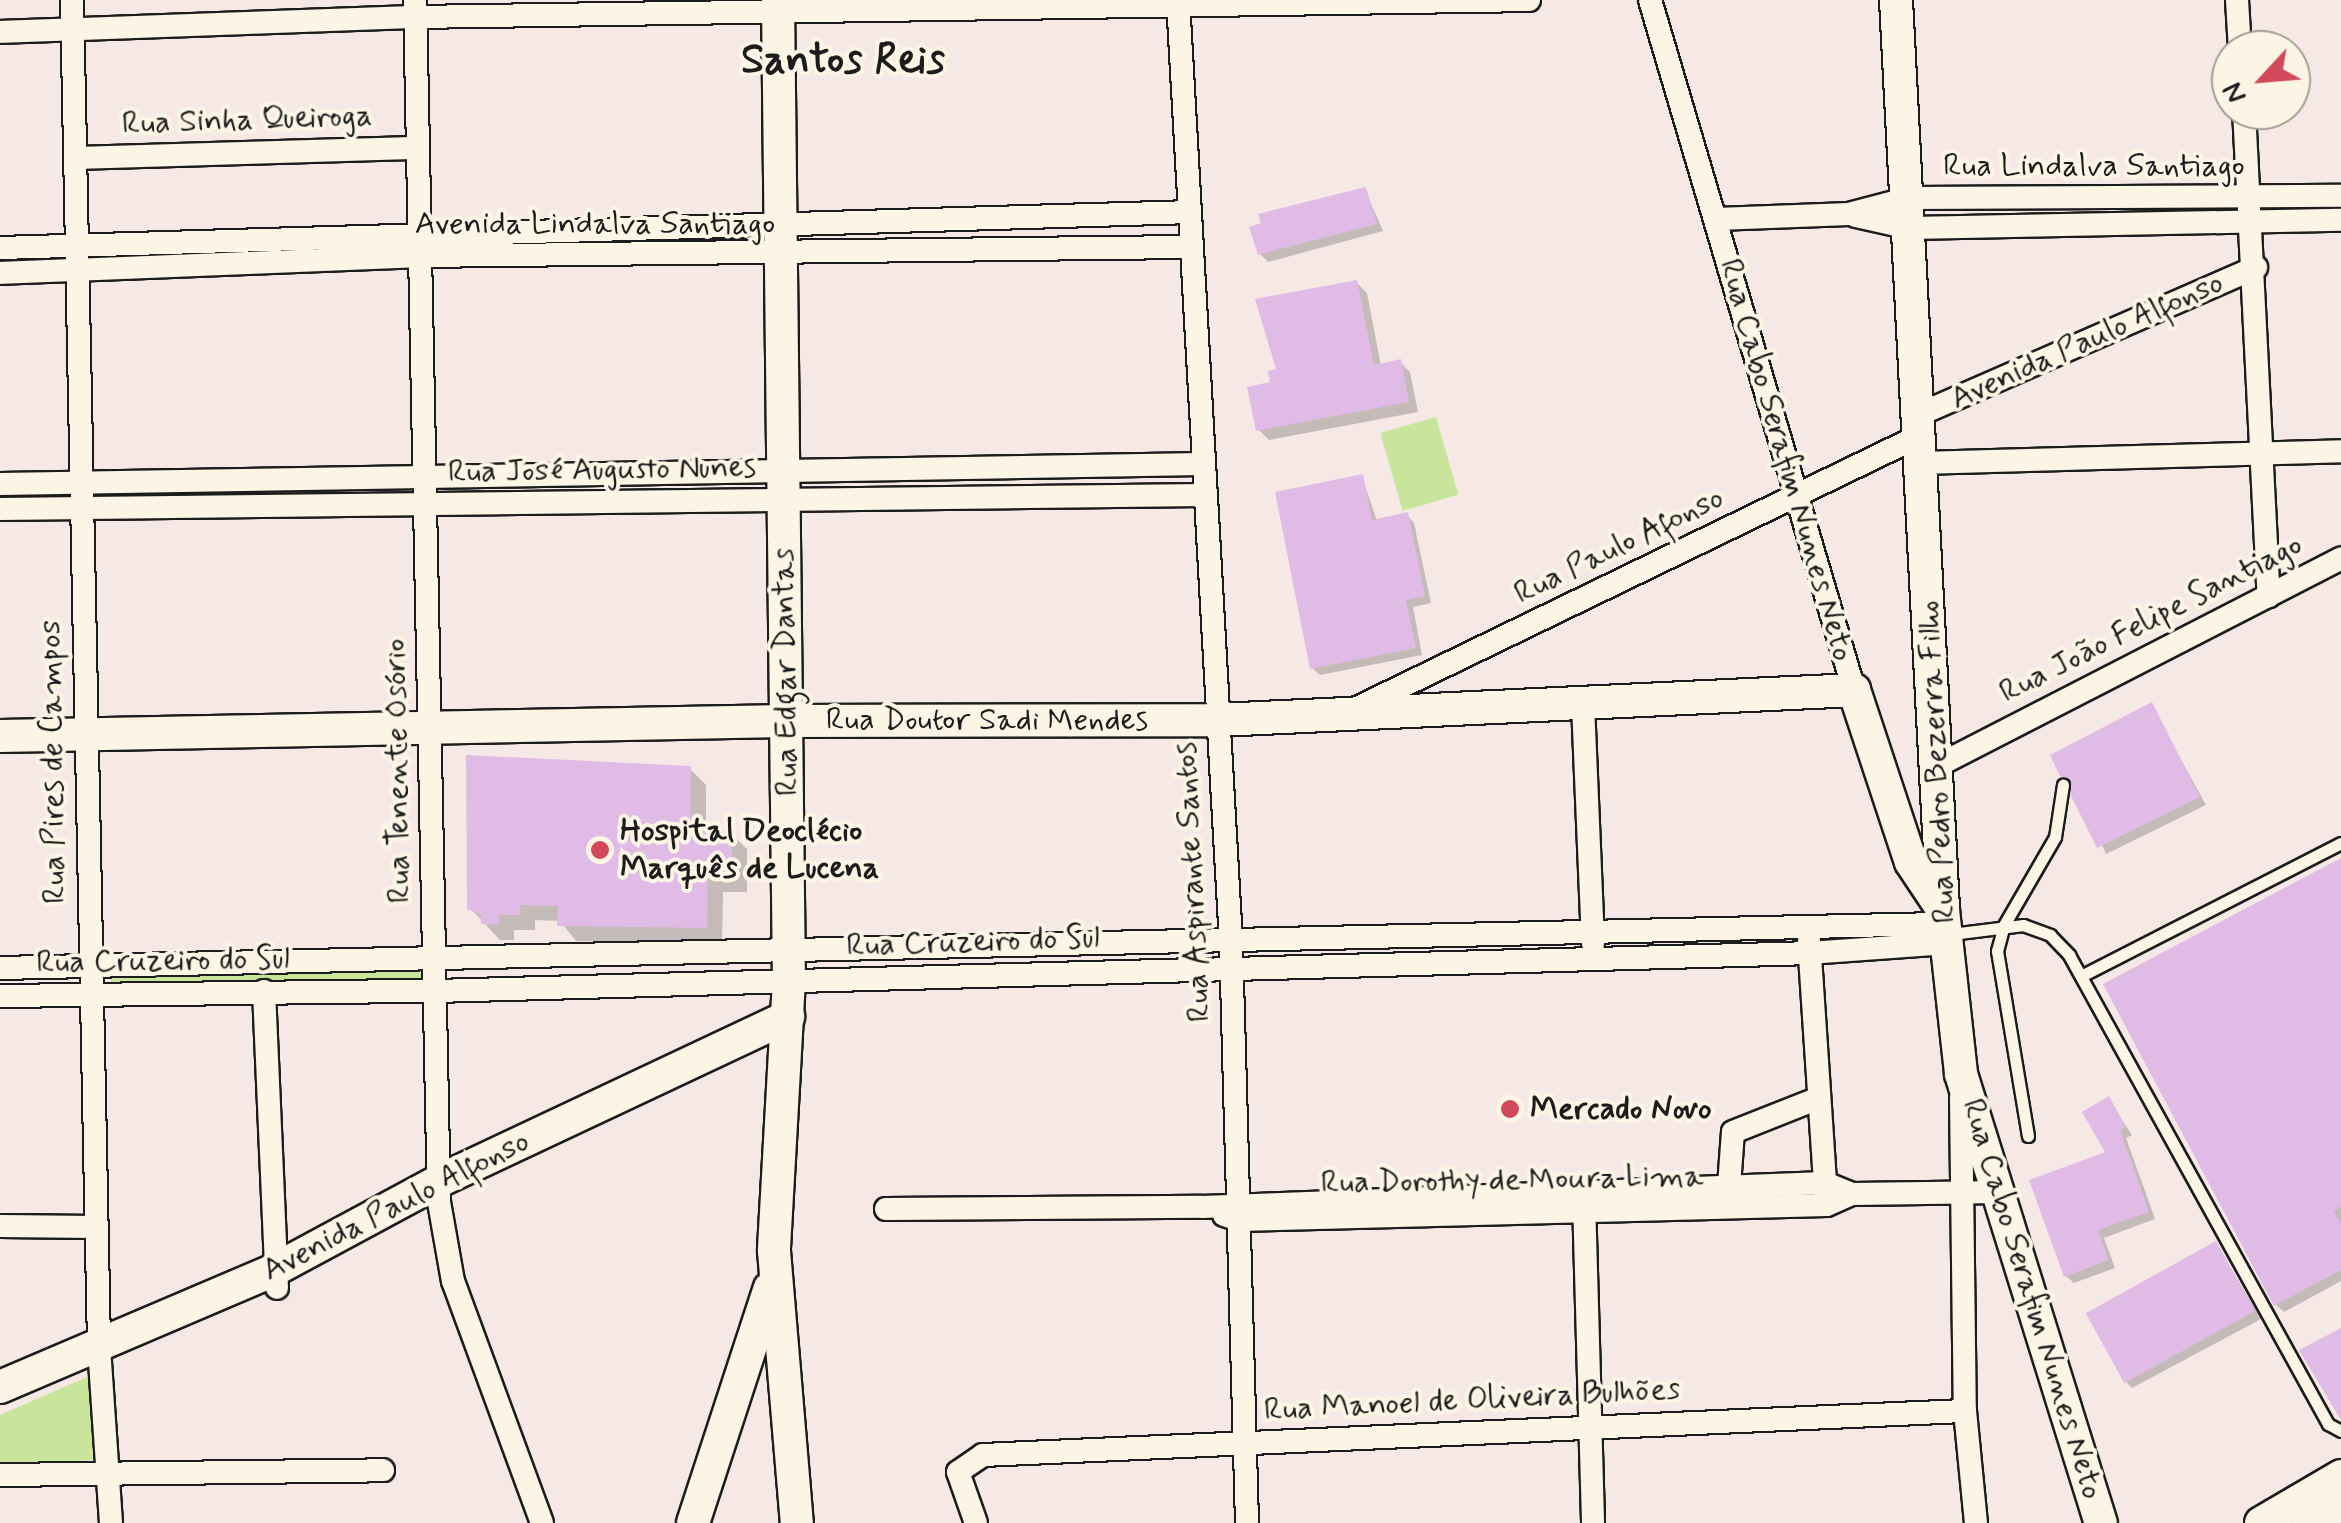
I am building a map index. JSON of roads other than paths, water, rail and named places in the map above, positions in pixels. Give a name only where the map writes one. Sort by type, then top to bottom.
[{"type":"street","name":"Rua Pires de Campos","points":[[72,0],[80,261],[78,482],[96,1227],[111,1523]]},
{"type":"street","points":[[0,32],[73,31],[415,9],[1529,0]]},
{"type":"street","name":"Rua Cabo Serafim Nunes Neto","points":[[1650,0],[1717,220],[1792,499],[1911,862],[1945,928]]},
{"type":"street","name":"Rua Pedro Bezerra Filho","points":[[1896,0],[1945,928],[1961,1074],[1959,1192],[1965,1411],[1976,1523]]},
{"type":"street","points":[[2236,0],[2238,30]]},
{"type":"street","name":"Rua Aspirante Santos","points":[[1178,4],[1231,943],[1247,1523]]},
{"type":"street","name":"Rua Edgar Dantas","points":[[778,8],[789,966],[774,1275],[797,1523]]},
{"type":"street","name":"Rua Tenente Osório","points":[[415,9],[439,1191],[452,1281],[542,1523]]},
{"type":"street","points":[[2245,130],[2256,267],[2269,596]]},
{"type":"street","name":"Rua Sinha Queiroga","points":[[78,158],[418,148]]},
{"type":"street","name":"Rua Lindalva Santiago","points":[[1717,220],[2341,196]]},
{"type":"street","name":"Avenida Lindalva Santiago","points":[[782,241],[1189,212]]},
{"type":"street","name":"Rua Lindalva Santiago","points":[[1910,213],[2253,224],[2341,220]]},
{"type":"street","name":"Avenida Lindalva Santiago","points":[[0,273],[80,261],[419,246],[782,241],[1190,247]]},
{"type":"street","name":"Avenida Lindalva Santiago","points":[[0,248],[80,261]]},
{"type":"street","name":"Avenida Paulo Alfonso","points":[[1920,438],[2256,267]]},
{"type":"street","name":"Rua Paulo Afonso","points":[[1345,714],[1920,438],[2264,453],[2341,450]]},
{"type":"street","name":"Rua José Augusto Nunes","points":[[0,509],[424,505],[1203,464]]},
{"type":"street","name":"Rua José Augusto Nunes","points":[[0,484],[424,480],[1204,494]]},
{"type":"street","name":"Rua João Felipe Santiago","points":[[1938,766],[2341,558]]},
{"type":"street","name":"Rua Doutor Sadi Mendes","points":[[0,736],[786,720],[1219,720],[1854,690]]},
{"type":"street","points":[[1583,704],[1594,958]]},
{"type":"street","points":[[1808,928],[1826,1194]]},
{"type":"street","name":"Rua Cruzeiro do Sul","points":[[0,996],[435,990],[789,966],[956,947],[1945,928]]},
{"type":"street","name":"Rua Cruzeiro do Sul","points":[[0,968],[434,961],[789,966],[957,975],[1810,953],[1945,928]]},
{"type":"street","points":[[1143,944],[1144,970]]},
{"type":"street","points":[[956,947],[957,975]]},
{"type":"street","points":[[264,992],[275,1279]]},
{"type":"street","name":"Avenida Paulo Alfonso","points":[[0,1408],[100,1356],[275,1279],[439,1191],[787,1027]]},
{"type":"street","name":"Rua Cabo Serafim Nunes Neto","points":[[1961,1074],[2002,1192],[2101,1523]]},
{"type":"street","points":[[1729,1186],[1733,1132],[1819,1098]]},
{"type":"street","name":"Rua Dorothy de Moura Lima","points":[[1584,1201],[1729,1186],[1826,1194]]},
{"type":"street","name":"Rua Dorothy de Moura Lima","points":[[886,1209],[1202,1207],[1238,1211],[2002,1192]]},
{"type":"street","points":[[1584,1201],[1593,1523]]},
{"type":"street","points":[[0,1226],[96,1227]]},
{"type":"street","points":[[693,1523],[774,1275]]},
{"type":"street","name":"Avenida Paulo Alfonso","points":[[0,1387],[100,1356]]},
{"type":"street","name":"Rua Manoel de Oliveira Bulhões","points":[[976,1523],[958,1472],[983,1455],[1965,1411]]},
{"type":"street","points":[[0,1474],[383,1470]]},
{"type":"street","points":[[2260,1523],[2341,1476]]},
{"type":"street","points":[[2309,1523],[2341,1505]]},
{"type":"lane","points":[[2028,1136],[1996,951],[2004,925],[2055,837],[2062,785]]},
{"type":"lane","points":[[2080,976],[2341,844]]},
{"type":"lane","points":[[1945,928],[2004,925],[2050,935],[2080,976],[2328,1424],[2341,1431]]},
{"type":"place","name":"Hospital Deoclécio Marquês de Lucena","points":[[600,850]]},
{"type":"place","name":"Mercado Novo","points":[[1510,1109]]},
{"type":"district","name":"Santos Reis","points":[[843,61]]}]
